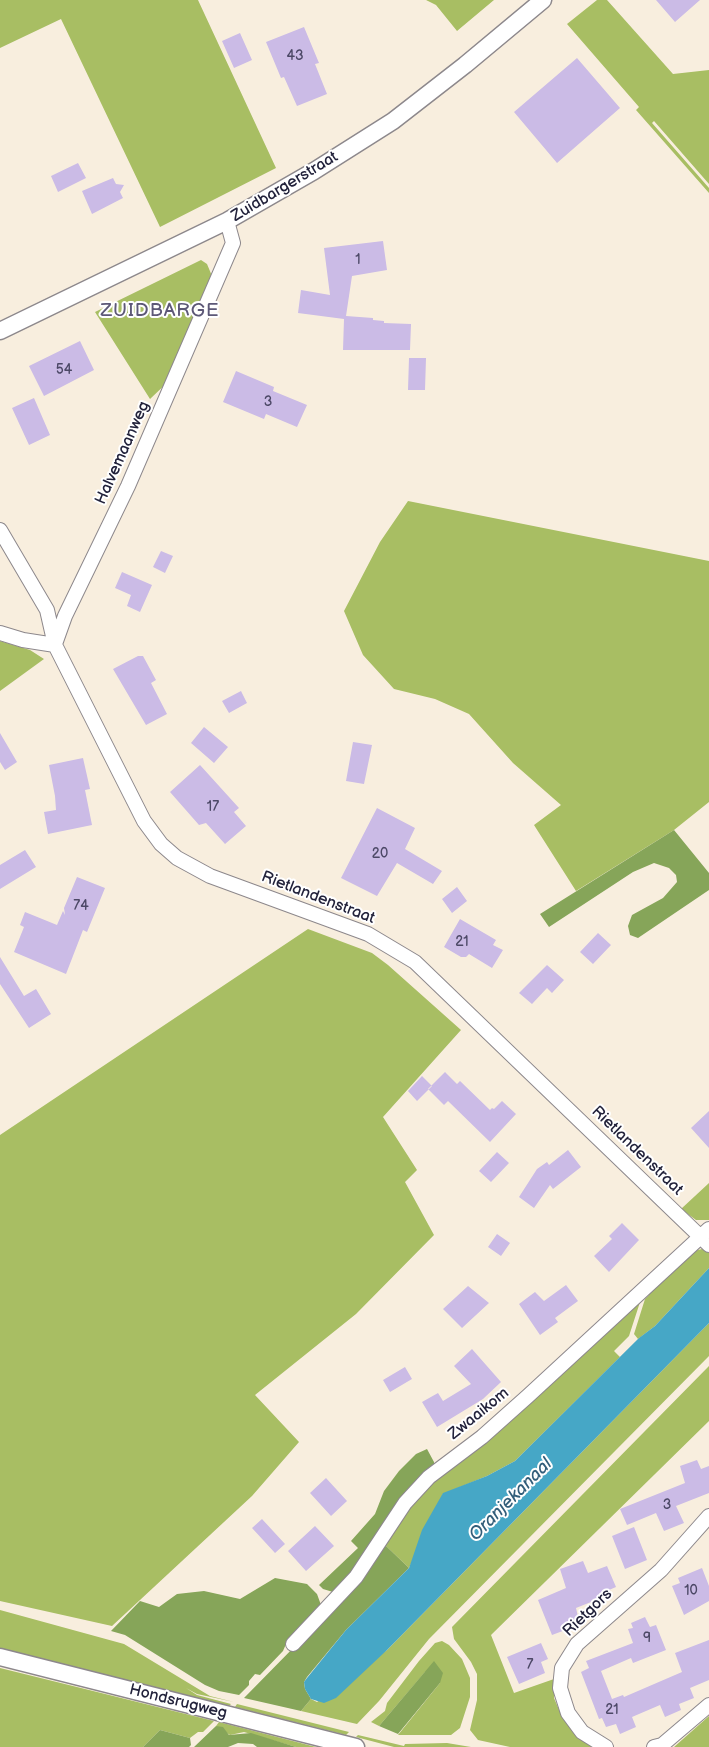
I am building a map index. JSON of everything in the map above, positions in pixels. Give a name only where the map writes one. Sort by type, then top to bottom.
[{"type":"street","name":"Zuidbargerstraat","points":[[0,331],[227,221],[314,171],[393,121],[465,65],[543,0]]},
{"type":"street","name":"Halvemaanweg","points":[[54,645],[65,616],[128,486],[233,243],[227,221]]},
{"type":"street","name":"Rietlandenstraat","points":[[0,530],[47,610],[54,645],[144,821],[162,844],[177,858],[210,876],[368,934],[415,962],[706,1236]]},
{"type":"street","points":[[0,633],[23,640],[54,645]]},
{"type":"street","name":"Zwaaikom","points":[[293,1644],[356,1577],[405,1502],[429,1477],[482,1437],[706,1236]]},
{"type":"street","name":"Rietgors","points":[[606,1747],[582,1732],[568,1713],[560,1688],[562,1668],[577,1644],[661,1570],[709,1516]]},
{"type":"street","name":"Hondsrugweg","points":[[0,1657],[356,1747]]},
{"type":"street","points":[[654,1747],[662,1745],[709,1705]]},
{"type":"green space","points":[[0,0],[198,0],[276,168],[160,227],[61,19],[0,48]]},
{"type":"green space","points":[[426,0],[494,0],[457,31],[436,5]]},
{"type":"green space","points":[[597,0],[607,0],[673,74],[709,70],[709,184],[654,121],[652,123],[709,188],[709,193],[636,110],[639,107],[567,24]]},
{"type":"green space","points":[[201,260],[207,264],[212,276],[171,379],[150,399],[95,312]]},
{"type":"green space","points":[[408,501],[709,561],[709,802],[674,830],[576,891],[534,825],[561,805],[513,763],[469,714],[435,699],[394,689],[363,655],[344,611],[380,542]]},
{"type":"green space","points":[[0,641],[30,650],[44,659],[0,691]]},
{"type":"green space","points":[[674,830],[709,873],[709,890],[638,938],[630,935],[628,926],[632,915],[663,898],[677,882],[676,875],[669,868],[654,863],[633,872],[549,927],[540,914]]},
{"type":"green space","points":[[308,929],[372,953],[461,1030],[383,1117],[417,1170],[405,1182],[434,1235],[356,1314],[255,1395],[299,1442],[252,1496],[112,1626],[0,1601],[0,1135]]},
{"type":"green space","points":[[709,1183],[709,1220],[696,1220],[681,1209]]},
{"type":"green space","points":[[702,1249],[709,1253],[709,1268],[655,1326],[638,1339],[634,1334],[645,1299],[649,1295],[648,1291],[694,1251]]},
{"type":"green space","points":[[642,1296],[629,1336],[614,1351],[620,1357],[515,1461],[487,1476],[443,1494],[409,1568],[383,1543],[408,1504]]},
{"type":"green space","points":[[709,1323],[709,1356],[429,1639],[379,1701],[357,1724],[301,1711],[311,1699],[317,1702],[387,1650]]},
{"type":"green space","points":[[709,1366],[709,1421],[491,1635],[514,1693],[554,1679],[554,1698],[560,1712],[575,1733],[593,1747],[510,1747],[478,1740],[470,1730],[477,1700],[477,1674],[471,1662],[454,1639],[452,1627]]},
{"type":"green space","points":[[427,1449],[434,1462],[434,1467],[365,1557],[333,1592],[323,1589],[319,1585],[358,1548],[351,1541],[375,1514],[384,1491],[399,1471],[416,1454]]},
{"type":"green space","points":[[383,1543],[409,1568],[346,1630],[307,1677],[304,1682],[305,1689],[311,1699],[301,1711],[244,1698],[299,1642]]},
{"type":"green space","points":[[275,1578],[307,1584],[317,1594],[321,1605],[319,1611],[286,1644],[283,1651],[260,1675],[255,1674],[249,1681],[249,1685],[239,1695],[219,1691],[205,1685],[125,1635],[111,1631],[140,1601],[159,1607],[177,1594],[204,1591],[240,1599]]},
{"type":"green space","points":[[0,1610],[124,1644],[210,1696],[234,1702],[197,1694],[186,1688],[197,1695],[231,1704],[229,1706],[0,1648]]},
{"type":"green space","points":[[442,1641],[449,1645],[462,1659],[470,1678],[470,1697],[460,1728],[451,1735],[398,1735],[440,1683],[425,1672],[379,1726],[371,1722],[385,1711],[387,1703],[419,1661],[435,1643]]},
{"type":"green space","points":[[434,1661],[443,1673],[440,1683],[398,1734],[379,1726]]},
{"type":"green space","points":[[0,1668],[214,1721],[203,1732],[198,1732],[190,1738],[160,1730],[143,1747],[0,1747]]},
{"type":"green space","points":[[237,1704],[349,1732],[346,1735],[235,1707]]},
{"type":"green space","points":[[709,1716],[709,1747],[674,1747]]},
{"type":"green space","points":[[219,1722],[316,1747],[296,1747],[244,1732],[230,1735],[216,1726]]},
{"type":"green space","points":[[216,1726],[223,1727],[229,1735],[251,1733],[296,1747],[257,1747],[253,1744],[238,1743],[228,1747],[194,1747]]},
{"type":"green space","points":[[160,1730],[190,1738],[191,1745],[189,1747],[143,1747]]},
{"type":"green space","points":[[358,1735],[404,1746],[405,1744],[447,1743],[471,1747],[394,1747],[356,1737]]},
{"type":"water","name":"Oranjekanaal","points":[[709,1268],[709,1323],[387,1650],[336,1698],[324,1703],[311,1699],[305,1689],[304,1682],[346,1630],[409,1568],[422,1530],[443,1493],[487,1476],[515,1461],[639,1338],[655,1326]]},
{"type":"building","points":[[656,0],[700,0],[675,22]]},
{"type":"building","points":[[304,27],[319,63],[315,64],[327,94],[297,106],[284,77],[281,78],[266,42]]},
{"type":"building","points":[[240,33],[252,60],[234,68],[222,41]]},
{"type":"building","points":[[577,58],[620,108],[557,163],[514,112]]},
{"type":"building","points":[[78,163],[86,178],[58,192],[51,176]]},
{"type":"building","points":[[113,178],[116,184],[124,185],[120,192],[123,198],[92,214],[82,191]]},
{"type":"building","points":[[383,241],[387,270],[352,276],[346,316],[373,318],[373,320],[384,321],[384,323],[411,324],[410,350],[343,350],[344,319],[298,313],[301,290],[330,295],[324,248]]},
{"type":"building","points":[[80,341],[94,370],[44,396],[29,366]]},
{"type":"building","points":[[409,358],[426,358],[425,390],[408,390]]},
{"type":"building","points":[[236,371],[274,387],[273,391],[307,405],[297,427],[266,414],[264,419],[223,402]]},
{"type":"building","points":[[34,398],[50,435],[29,445],[12,408]]},
{"type":"building","points":[[161,551],[173,556],[165,573],[153,567]]},
{"type":"building","points":[[122,572],[152,585],[140,612],[127,606],[131,595],[115,588]]},
{"type":"building","points":[[138,656],[143,656],[156,680],[151,683],[167,714],[146,725],[113,669]]},
{"type":"building","points":[[241,691],[247,703],[229,713],[222,701]]},
{"type":"building","points":[[204,727],[228,747],[214,763],[191,743]]},
{"type":"building","points":[[0,733],[17,762],[5,770],[0,762]]},
{"type":"building","points":[[353,742],[372,745],[364,784],[346,781]]},
{"type":"building","points":[[83,758],[90,789],[85,790],[92,825],[48,834],[44,812],[56,810],[49,765]]},
{"type":"building","points":[[200,765],[239,808],[234,812],[246,826],[225,844],[206,823],[199,825],[170,792]]},
{"type":"building","points":[[377,808],[415,828],[405,849],[442,871],[433,884],[397,863],[377,896],[341,878]]},
{"type":"building","points":[[25,850],[36,867],[0,889],[0,865]]},
{"type":"building","points":[[77,877],[105,888],[87,932],[83,930],[66,974],[14,952],[24,927],[20,925],[25,912],[57,925],[63,911],[65,915],[64,908]]},
{"type":"building","points":[[457,887],[467,901],[452,913],[442,899]]},
{"type":"building","points":[[460,919],[496,940],[493,945],[503,950],[492,968],[469,954],[466,957],[461,957],[444,947]]},
{"type":"building","points":[[598,933],[611,945],[593,964],[580,952]]},
{"type":"building","points":[[0,957],[24,996],[36,989],[51,1014],[29,1028],[0,984]]},
{"type":"building","points":[[547,965],[564,980],[552,993],[547,988],[532,1004],[519,993]]},
{"type":"building","points":[[445,1072],[457,1084],[460,1081],[490,1110],[494,1109],[502,1101],[516,1114],[490,1142],[448,1101],[444,1105],[428,1089]]},
{"type":"building","points":[[422,1076],[432,1086],[417,1101],[408,1091]]},
{"type":"building","points":[[709,1111],[709,1148],[691,1128]]},
{"type":"building","points":[[568,1150],[581,1167],[553,1189],[550,1185],[534,1208],[519,1197],[537,1169],[547,1162],[549,1165]]},
{"type":"building","points":[[497,1152],[509,1163],[491,1182],[479,1171]]},
{"type":"building","points":[[622,1223],[639,1240],[609,1272],[594,1256],[612,1239],[609,1236]]},
{"type":"building","points":[[497,1234],[510,1243],[501,1256],[488,1247]]},
{"type":"building","points":[[566,1285],[578,1301],[555,1318],[558,1322],[540,1335],[519,1304],[535,1292],[544,1301]]},
{"type":"building","points":[[468,1286],[489,1303],[462,1328],[443,1309]]},
{"type":"building","points":[[472,1349],[501,1382],[483,1399],[437,1427],[422,1402],[438,1393],[443,1401],[471,1384],[454,1366]]},
{"type":"building","points":[[405,1367],[412,1379],[390,1392],[383,1380]]},
{"type":"building","points":[[697,1460],[701,1469],[709,1466],[709,1493],[676,1506],[684,1523],[664,1531],[656,1513],[627,1525],[620,1509],[685,1483],[680,1466]]},
{"type":"building","points":[[326,1478],[347,1501],[331,1516],[310,1493]]},
{"type":"building","points":[[262,1519],[285,1544],[275,1553],[252,1528]]},
{"type":"building","points":[[315,1526],[334,1546],[306,1571],[288,1551]]},
{"type":"building","points":[[634,1527],[647,1560],[625,1569],[612,1536]]},
{"type":"building","points":[[583,1561],[588,1573],[607,1566],[616,1587],[609,1590],[611,1594],[576,1608],[579,1621],[567,1626],[568,1629],[552,1635],[538,1600],[566,1588],[560,1569]]},
{"type":"building","points":[[702,1568],[709,1586],[709,1601],[684,1615],[672,1586],[680,1583],[678,1578]]},
{"type":"building","points":[[645,1617],[650,1627],[656,1625],[666,1650],[633,1663],[631,1658],[601,1671],[612,1699],[623,1695],[624,1697],[682,1672],[675,1653],[709,1640],[709,1680],[690,1688],[694,1698],[679,1704],[681,1710],[665,1717],[660,1705],[632,1717],[636,1727],[620,1734],[616,1724],[606,1727],[602,1718],[599,1719],[581,1672],[589,1668],[586,1661],[633,1643],[628,1629],[633,1628],[631,1623]]},
{"type":"building","points":[[541,1643],[548,1659],[541,1662],[545,1673],[519,1684],[507,1657]]},
{"type":"district","name":"ZUIDBARGE","points":[[160,311]]}]
